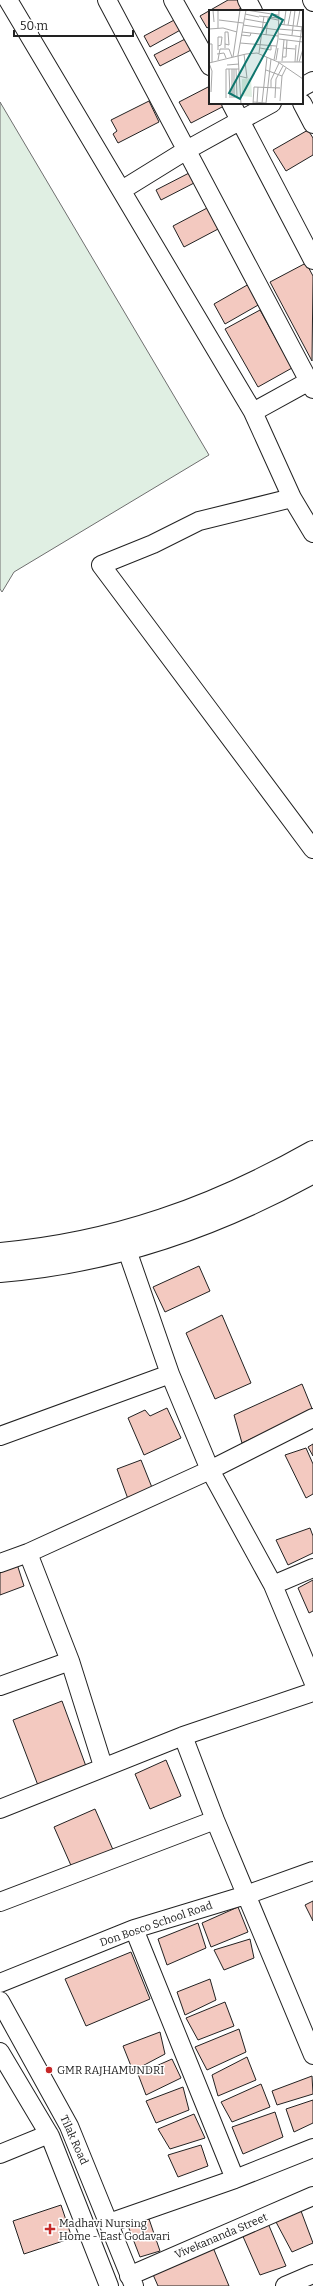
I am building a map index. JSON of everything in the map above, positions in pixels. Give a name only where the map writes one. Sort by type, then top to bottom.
[{"type":"main road","points":[[0,1254],[32,1251],[123,1233],[177,1217],[263,1180],[313,1152]]},
{"type":"main road","points":[[0,1271],[35,1268],[127,1250],[183,1233],[271,1195],[313,1172]]},
{"type":"street","points":[[8,0],[253,412],[292,498],[313,533]]},
{"type":"street","points":[[107,0],[185,151],[312,383],[253,412]]},
{"type":"street","points":[[173,0],[209,64]]},
{"type":"street","points":[[247,0],[252,10]]},
{"type":"street","points":[[303,86],[313,81]]},
{"type":"street","points":[[232,104],[313,260]]},
{"type":"street","points":[[122,190],[185,151],[270,104]]},
{"type":"street","points":[[303,104],[313,124]]},
{"type":"street","points":[[292,498],[199,521],[153,544],[101,565],[313,850]]},
{"type":"street","points":[[127,1250],[170,1374],[210,1470],[273,1585],[313,1682]]},
{"type":"street","points":[[0,1436],[170,1374]]},
{"type":"street","points":[[0,1563],[28,1553],[210,1470],[313,1418]]},
{"type":"street","points":[[28,1553],[70,1661],[103,1766]]},
{"type":"street","points":[[273,1585],[313,1568]]},
{"type":"street","points":[[0,1686],[70,1661]]},
{"type":"street","points":[[0,1809],[103,1766],[183,1736],[313,1692]]},
{"type":"street","points":[[183,1736],[246,1895],[307,2025],[313,2055]]},
{"type":"street","points":[[0,1902],[215,1820]]},
{"type":"street","name":"Don Bosco School Road","points":[[0,1982],[134,1929],[246,1895],[313,1871]]},
{"type":"street","points":[[134,1929],[235,2179]]},
{"type":"street","name":"Tilak Road","points":[[0,2001],[69,2126],[131,2281]]},
{"type":"street","name":"Tilak Road","points":[[0,2052],[49,2134],[109,2286]]},
{"type":"street","points":[[0,2154],[49,2134]]},
{"type":"street","points":[[108,2223],[235,2179],[313,2148]]},
{"type":"street","name":"Vivekananda Street","points":[[131,2281],[313,2196]]},
{"type":"street","points":[[285,2286],[313,2274]]},
{"type":"green space","points":[[0,102],[209,455],[14,572],[2,592],[0,589]]},
{"type":"building","points":[[228,0],[238,0],[243,7],[238,10],[210,10]]},
{"type":"building","points":[[209,11],[209,27],[207,28],[200,16]]},
{"type":"building","points":[[178,18],[184,28],[150,47],[144,36]]},
{"type":"building","points":[[189,37],[195,48],[160,66],[154,55]]},
{"type":"building","points":[[209,87],[209,104],[226,105],[191,123],[179,102]]},
{"type":"building","points":[[149,101],[159,122],[118,143],[113,134],[117,131],[111,120]]},
{"type":"building","points":[[308,130],[313,138],[313,155],[286,171],[273,150]]},
{"type":"building","points":[[191,172],[196,182],[161,200],[156,190]]},
{"type":"building","points":[[209,207],[220,228],[184,247],[173,226]]},
{"type":"building","points":[[306,263],[313,276],[312,361],[270,282]]},
{"type":"building","points":[[249,284],[260,304],[225,324],[214,304]]},
{"type":"building","points":[[260,310],[292,368],[258,387],[225,329]]},
{"type":"building","points":[[199,1266],[210,1291],[165,1312],[153,1287]]},
{"type":"building","points":[[222,1315],[251,1383],[215,1399],[186,1333]]},
{"type":"building","points":[[302,1384],[313,1411],[242,1443],[234,1415]]},
{"type":"building","points":[[167,1408],[181,1438],[144,1455],[128,1418],[145,1410],[150,1416]]},
{"type":"building","points":[[313,1444],[313,1456],[308,1447]]},
{"type":"building","points":[[306,1448],[313,1464],[313,1494],[306,1498],[285,1455]]},
{"type":"building","points":[[141,1460],[153,1490],[128,1499],[117,1469]]},
{"type":"building","points":[[310,1528],[313,1536],[313,1553],[288,1565],[276,1540]]},
{"type":"building","points":[[17,1564],[24,1586],[0,1595],[0,1573]]},
{"type":"building","points":[[313,1580],[313,1611],[309,1613],[298,1588]]},
{"type":"building","points":[[62,1701],[87,1769],[39,1788],[13,1720]]},
{"type":"building","points":[[166,1760],[181,1796],[150,1809],[135,1774]]},
{"type":"building","points":[[95,1809],[114,1852],[73,1870],[54,1827]]},
{"type":"building","points":[[313,1901],[313,1921],[305,1905]]},
{"type":"building","points":[[238,1907],[248,1932],[211,1947],[202,1923]]},
{"type":"building","points":[[198,1923],[206,1948],[167,1965],[158,1939]]},
{"type":"building","points":[[250,1939],[254,1958],[224,1970],[214,1950]]},
{"type":"building","points":[[131,1952],[150,1999],[86,2026],[65,1979]]},
{"type":"building","points":[[210,1979],[216,2000],[185,2015],[177,1992]]},
{"type":"building","points":[[225,2002],[234,2026],[198,2040],[186,2018]]},
{"type":"building","points":[[239,2029],[246,2052],[207,2070],[195,2047]]},
{"type":"building","points":[[160,2032],[165,2054],[133,2071],[123,2046]]},
{"type":"building","points":[[247,2057],[256,2080],[218,2096],[212,2075]]},
{"type":"building","points":[[172,2059],[181,2078],[146,2095],[138,2074]]},
{"type":"building","points":[[312,2076],[313,2094],[277,2105],[272,2091]]},
{"type":"building","points":[[261,2084],[270,2107],[232,2122],[221,2102]]},
{"type":"building","points":[[183,2087],[189,2110],[156,2123],[146,2101]]},
{"type":"building","points":[[313,2100],[313,2123],[294,2132],[286,2109]]},
{"type":"building","points":[[275,2112],[283,2137],[243,2154],[232,2127]]},
{"type":"building","points":[[194,2114],[205,2138],[170,2149],[158,2129]]},
{"type":"building","points":[[201,2145],[208,2166],[178,2177],[168,2155]]},
{"type":"building","points":[[61,2205],[72,2238],[24,2254],[13,2221]]},
{"type":"building","points":[[301,2211],[313,2243],[292,2252],[276,2222]]},
{"type":"building","points":[[149,2219],[160,2251],[140,2257],[128,2226]]},
{"type":"building","points":[[267,2221],[286,2266],[260,2275],[241,2232]]},
{"type":"building","points":[[212,2245],[229,2286],[158,2286],[151,2270]]},
{"type":"place","name":"GMR RAJHAMUNDRI","points":[[49,2070]]},
{"type":"place","name":"Madhavi Nursing Home - East Godavari","points":[[50,2229]]}]
